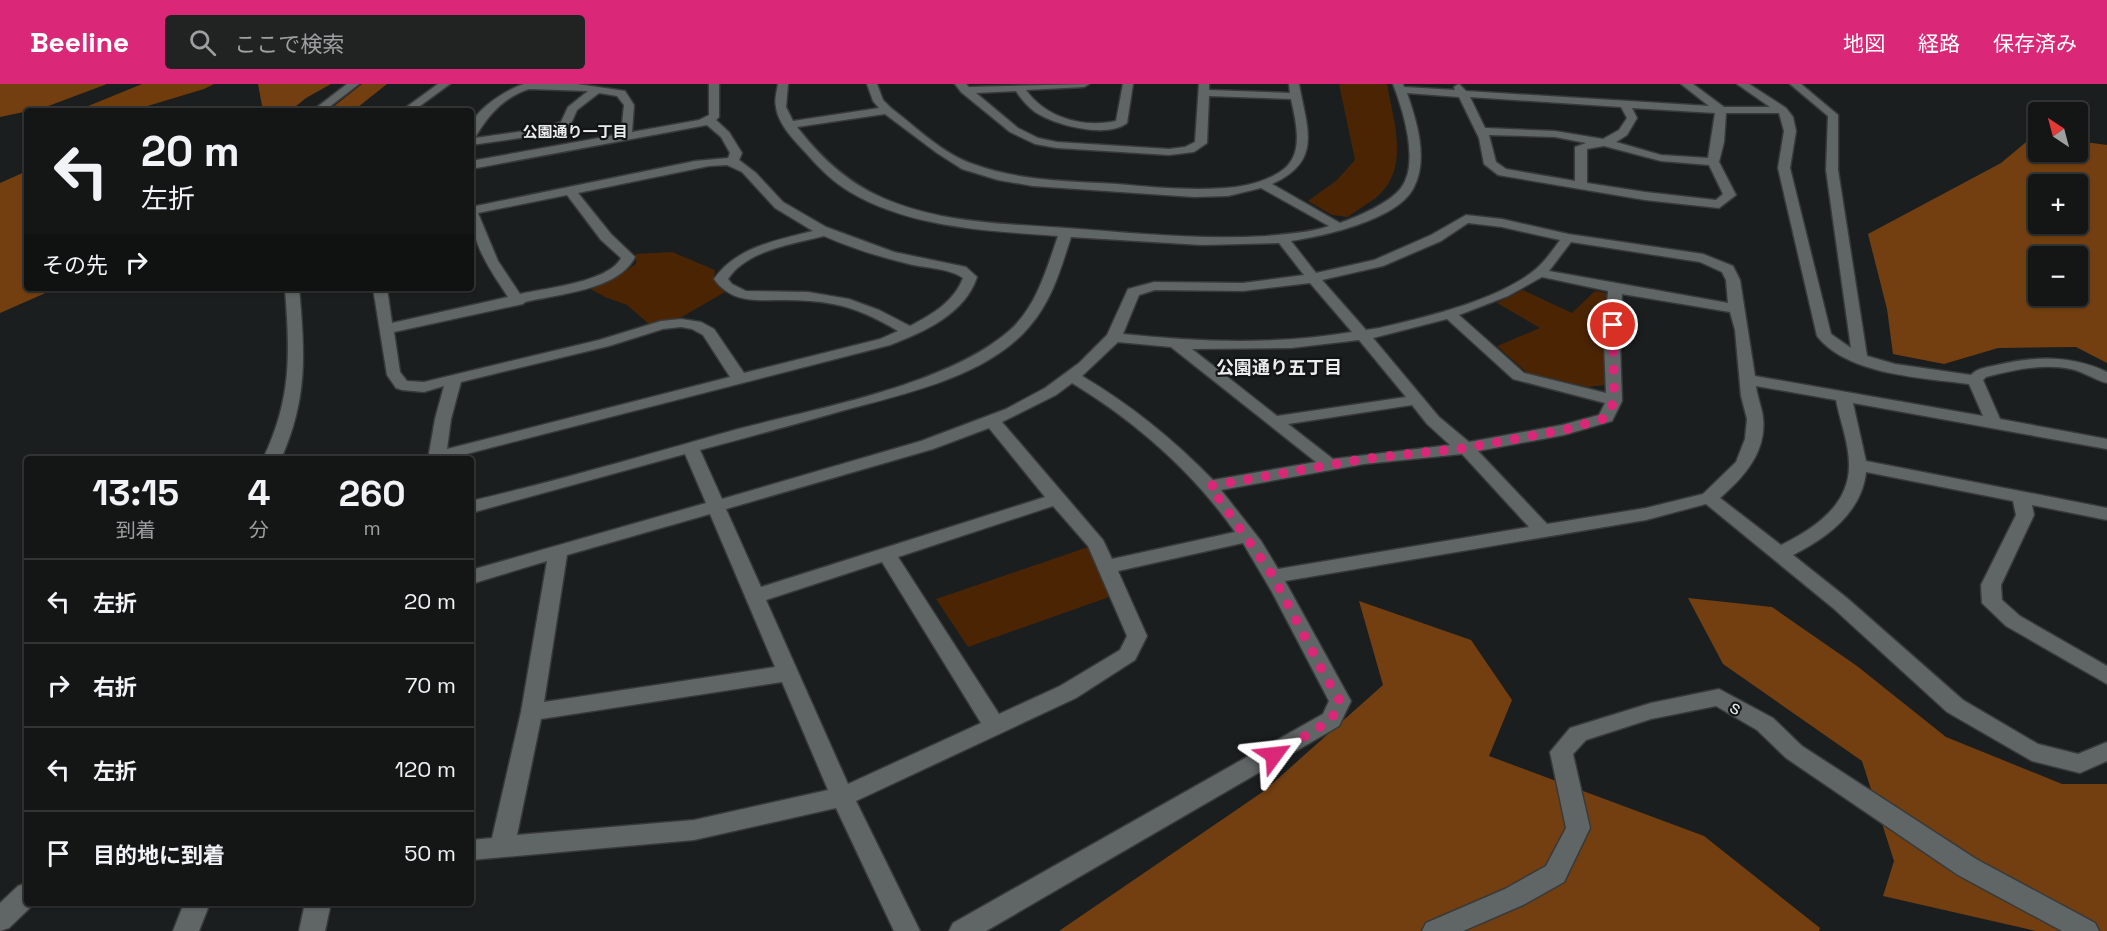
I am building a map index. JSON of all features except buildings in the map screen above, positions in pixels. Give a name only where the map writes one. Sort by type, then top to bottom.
[{"type":"street","points":[[321,108],[354,84]]},
{"type":"street","points":[[410,108],[445,84]]},
{"type":"street","points":[[474,164],[626,138],[708,120],[714,117],[714,84]]},
{"type":"street","points":[[783,84],[781,108],[803,145],[854,189],[911,212],[967,223],[1187,242],[1235,242],[1282,238],[1339,227],[1382,209],[1406,190],[1415,170],[1415,143],[1399,87],[1548,94],[1625,105],[1721,110],[1782,110]]},
{"type":"street","points":[[872,84],[878,101],[887,111],[941,152],[966,166],[999,176],[1033,182],[1194,193],[1228,192],[1263,184],[1295,166],[1301,156],[1303,144],[1295,90],[1204,88],[1201,143],[1184,151],[1169,153],[1057,145],[1035,141],[1014,130],[962,87]]},
{"type":"street","points":[[962,87],[1019,88],[1084,84]]},
{"type":"street","points":[[1019,88],[1023,96],[1053,118],[1075,124],[1109,127],[1121,123],[1128,84]]},
{"type":"street","points":[[1686,84],[1721,110]]},
{"type":"street","points":[[1742,84],[1782,110],[1789,118],[1792,127],[1785,150],[1784,168],[1824,336],[1838,349],[1885,367],[1975,380]]},
{"type":"street","points":[[1795,84],[1833,115],[1832,170],[1860,359]]},
{"type":"street","points":[[474,131],[490,106],[527,86],[552,85],[621,93],[629,105],[626,138]]},
{"type":"street","points":[[1460,89],[1482,131],[1490,164],[1502,172],[1657,198],[1719,204],[1730,195],[1713,162],[1719,142],[1721,110]]},
{"type":"street","points":[[474,142],[541,132],[566,124],[572,109],[597,90]]},
{"type":"street","points":[[1581,185],[1581,147],[1612,140],[1626,132],[1632,118],[1625,105]]},
{"type":"street","points":[[790,125],[887,111]]},
{"type":"street","points":[[708,120],[730,139],[736,153],[732,162]]},
{"type":"street","points":[[1482,131],[1555,134],[1602,142],[1661,158],[1713,162]]},
{"type":"street","points":[[446,456],[885,342],[910,332],[935,318],[969,285],[970,277],[961,270],[868,249],[827,231],[779,205],[745,169],[732,162],[717,161],[695,165],[474,210]]},
{"type":"street","points":[[1263,184],[1339,227]]},
{"type":"street","points":[[387,329],[518,301],[609,276],[624,267],[628,257],[606,237],[570,190]]},
{"type":"street","points":[[474,219],[490,261],[518,301]]},
{"type":"street","points":[[474,575],[717,507],[993,422],[1072,377],[1104,350],[1114,337],[1133,292],[1154,286],[1243,287],[1313,278],[1378,263],[1436,238],[1466,219],[1502,223],[1568,238],[1703,258],[1728,269],[1733,280],[1736,309],[1742,330],[1749,396],[1755,419],[1753,440],[1744,464],[1729,481],[1708,498],[1646,514],[1273,576]]},
{"type":"street","points":[[827,231],[750,254],[724,271],[721,279],[726,286],[741,295],[791,296],[836,301],[877,314],[910,332]]},
{"type":"street","points":[[474,506],[914,386],[986,353],[1012,335],[1034,311],[1045,291],[1066,232]]},
{"type":"street","points":[[1282,238],[1313,278],[1407,386],[1415,400],[1452,439],[1466,448],[1544,532]]},
{"type":"street","points":[[1114,337],[1176,344],[1229,346],[1295,343],[1364,335],[1450,314],[1486,301],[1540,273],[1568,238]]},
{"type":"street","points":[[1540,273],[1615,289],[1736,309]]},
{"type":"street","points":[[1210,486],[1330,465],[1466,448],[1564,430],[1606,418],[1614,401],[1612,343],[1615,289]]},
{"type":"street","points":[[273,456],[287,424],[296,379],[297,350],[292,291]]},
{"type":"street","points":[[381,291],[392,372],[402,385],[424,387],[604,343],[661,325],[681,323],[696,325],[709,332],[718,349],[740,379]]},
{"type":"street","points":[[1450,314],[1519,376],[1576,389],[1614,401]]},
{"type":"street","points":[[1176,344],[1330,465]]},
{"type":"street","points":[[1975,380],[1980,374],[1998,369],[2049,361],[2069,362],[2107,378]]},
{"type":"street","points":[[962,931],[1315,731],[1331,720],[1340,701],[1273,576],[1210,486],[1148,426],[1117,403],[1072,377]]},
{"type":"street","points":[[438,456],[443,419],[454,379]]},
{"type":"street","points":[[1749,380],[1844,398],[1993,421],[2107,444]]},
{"type":"street","points":[[1975,380],[1993,421]]},
{"type":"street","points":[[1780,554],[1807,540],[1840,513],[1850,500],[1858,465],[1844,398]]},
{"type":"street","points":[[1274,420],[1415,400]]},
{"type":"street","points":[[474,850],[694,830],[842,797],[1068,692],[1128,655],[1137,636],[1096,544],[993,422]]},
{"type":"street","points":[[691,448],[842,797],[907,931]]},
{"type":"street","points":[[1858,465],[2107,514]]},
{"type":"street","points":[[1708,498],[1840,603],[1955,706],[2032,752],[2080,764],[2107,751]]},
{"type":"street","points":[[2021,498],[2025,514],[1991,585],[1992,603],[2013,621],[2107,676]]},
{"type":"street","points":[[756,596],[1057,499]]},
{"type":"street","points":[[1106,567],[1246,536]]},
{"type":"street","points":[[502,848],[532,712],[558,553]]},
{"type":"street","points":[[886,554],[995,726]]},
{"type":"street","points":[[532,712],[788,673]]},
{"type":"street","name":"s","points":[[1436,931],[1514,897],[1555,874],[1578,828],[1561,752],[1578,734],[1652,711],[1719,697],[1765,724],[1794,752],[1967,867],[2086,931]]},
{"type":"street","points":[[0,920],[24,897]]},
{"type":"street","points":[[186,931],[196,906]]},
{"type":"street","points":[[312,931],[317,906]]},
{"type":"shaded area","points":[[0,84],[107,84],[43,108],[24,108],[24,112],[0,117]]},
{"type":"shaded area","points":[[142,84],[214,84],[141,108],[83,108]]},
{"type":"shaded area","points":[[258,84],[331,84],[294,108],[262,108]]},
{"type":"shaded area","points":[[362,84],[387,84],[357,108],[332,108]]},
{"type":"shaded area","points":[[1339,84],[1387,84],[1397,142],[1394,171],[1388,184],[1379,195],[1348,217],[1332,215],[1308,201],[1337,180],[1355,160]]},
{"type":"shaded area","points":[[2028,140],[2028,162],[2088,162],[2088,142],[2107,145],[2107,363],[2076,347],[1998,348],[1944,364],[1893,354],[1887,309],[1868,234],[2001,163]]},
{"type":"shaded area","points":[[24,172],[24,291],[50,291],[0,313],[0,183]]},
{"type":"shaded area","points":[[672,252],[715,270],[714,278],[725,292],[680,318],[650,325],[627,305],[587,287],[619,275],[636,264],[636,254]]},
{"type":"shaded area","points":[[1523,290],[1572,313],[1595,291],[1606,293],[1605,385],[1588,387],[1527,373],[1497,346],[1540,328],[1497,303]]},
{"type":"shaded area","points":[[1091,546],[1109,597],[968,647],[936,599]]},
{"type":"shaded area","points":[[1688,598],[1772,607],[1857,666],[1946,737],[2062,784],[2107,784],[2107,931],[2036,931],[1883,896],[1894,861],[1862,761],[1723,664]]},
{"type":"shaded area","points":[[1359,601],[1471,640],[1512,700],[1489,756],[1704,836],[1820,928],[1819,931],[1059,931],[1264,791],[1383,685]]},
{"type":"district","name":"公園通り一丁目","points":[[575,131]]},
{"type":"district","name":"公園通り五丁目","points":[[1279,367]]},
{"type":"route","points":[[1274,755],[1331,720],[1340,701],[1273,576],[1210,486],[1364,459],[1466,448],[1564,430],[1606,418],[1614,401],[1613,325]]}]
